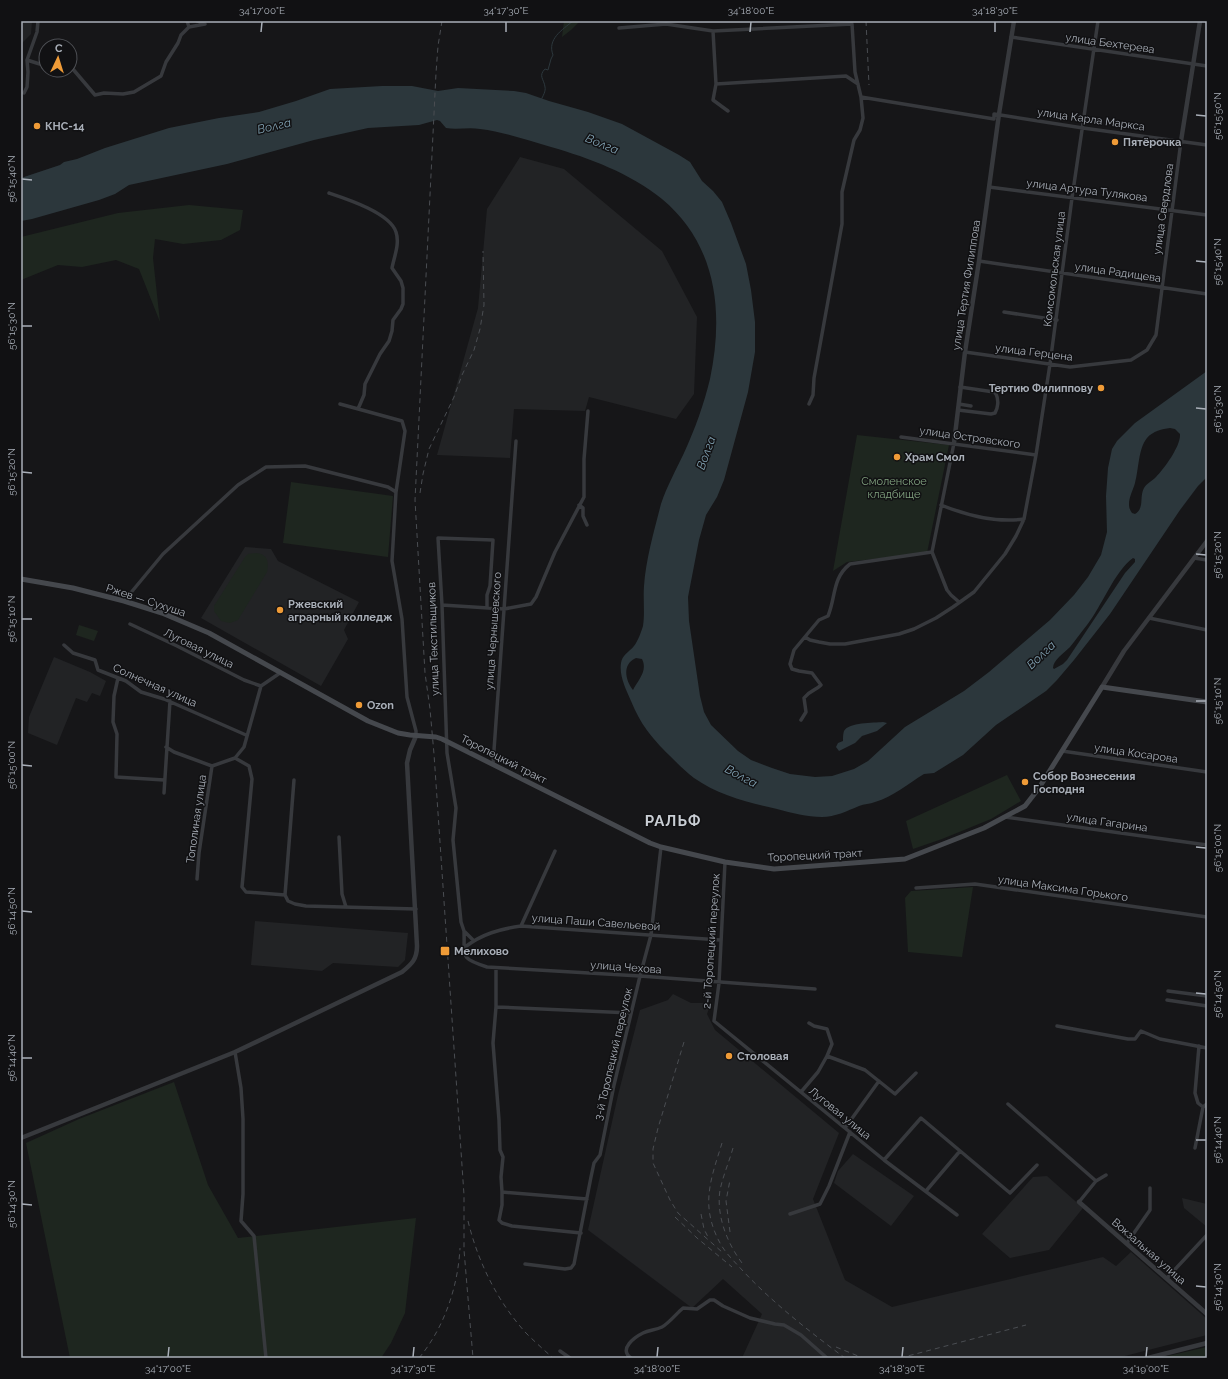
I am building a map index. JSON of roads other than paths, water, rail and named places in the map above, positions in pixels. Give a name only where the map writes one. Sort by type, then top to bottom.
[{"type":"main road","name":"Ржев — Сухуша","points":[[21,579],[66,586],[124,601],[162,614],[209,633],[280,672]]},
{"type":"main road","points":[[280,672],[368,721],[398,733],[416,736]]},
{"type":"main road","points":[[1102,687],[1207,702]]},
{"type":"main road","name":"Торопецкий тракт","points":[[416,736],[446,740],[650,843],[725,862],[774,869],[905,859],[984,828],[1005,817],[1024,806],[1039,788],[1102,687]]},
{"type":"street","points":[[24,93],[28,72],[26,60],[37,32],[38,21]]},
{"type":"street","points":[[187,21],[189,27]]},
{"type":"street","points":[[78,75],[96,95],[104,93],[123,94],[134,92],[161,76],[166,62],[178,43],[181,35],[189,27],[204,24],[197,21]]},
{"type":"street","name":"улица Тертия Филиппова","points":[[932,552],[954,443],[960,387],[979,261],[998,114],[1014,21]]},
{"type":"street","name":"Комсомольская улица","points":[[805,637],[810,640],[830,644],[845,644],[898,634],[919,626],[953,608],[974,592],[1005,554],[1016,536],[1024,519],[1036,455],[1057,320],[1072,198],[1098,21]]},
{"type":"street","name":"улица Свердлова","points":[[1147,350],[1156,335],[1181,141],[1200,21]]},
{"type":"street","points":[[619,28],[666,24],[713,31],[852,24],[855,72],[862,97],[863,118],[860,130],[854,140],[842,192],[842,224],[810,404]]},
{"type":"street","points":[[713,31],[716,84],[713,100],[728,111]]},
{"type":"street","name":"улица Бехтерева","points":[[1011,37],[1207,66]]},
{"type":"street","points":[[26,60],[38,64]]},
{"type":"street","points":[[716,84],[846,76],[858,84]]},
{"type":"street","name":"улица Карла Маркса","points":[[862,97],[994,118],[994,114],[998,114],[1083,128],[1207,145]]},
{"type":"street","name":"улица Артура Тулякова","points":[[989,186],[1207,215]]},
{"type":"street","points":[[329,193],[354,202],[383,216],[392,223],[396,232],[397,243],[392,268],[401,281],[403,288],[402,309],[393,320],[389,341],[380,354],[365,384],[364,395],[358,409]]},
{"type":"street","name":"улица Радищева","points":[[979,261],[1207,294]]},
{"type":"street","points":[[1004,312],[1057,320]]},
{"type":"street","name":"улица Герцена","points":[[965,352],[1070,367],[1131,360],[1147,350]]},
{"type":"street","points":[[958,410],[991,414],[995,413],[998,401],[994,392],[960,387]]},
{"type":"street","points":[[21,1138],[235,1052],[402,972],[413,963],[417,955],[416,909],[407,763],[410,750],[416,736],[416,731],[408,697],[402,619],[392,561],[396,492],[405,431],[402,421],[340,404]]},
{"type":"street","points":[[959,404],[971,406]]},
{"type":"street","points":[[442,605],[504,609],[530,604],[536,597],[555,552],[584,497],[584,459],[588,411]]},
{"type":"street","name":"улица Островского","points":[[901,437],[1036,455]]},
{"type":"street","name":"улица Чернышевского","points":[[493,764],[516,441]]},
{"type":"street","points":[[124,601],[163,554],[238,485],[266,467],[305,466],[388,488],[396,492]]},
{"type":"street","points":[[579,505],[583,508],[583,516],[587,525]]},
{"type":"street","points":[[941,505],[960,512],[985,517],[1014,521],[1024,519]]},
{"type":"street","name":"улица Текстильщиков","points":[[446,740],[442,605],[438,538],[493,540],[487,608]]},
{"type":"street","points":[[1102,687],[1124,651],[1207,541]]},
{"type":"street","points":[[801,720],[806,712],[804,698],[809,691],[821,685],[812,673],[799,671],[792,668],[790,664],[794,650],[819,620],[828,616],[832,606],[838,577],[850,564],[932,552],[947,590],[959,602]]},
{"type":"street","points":[[1194,558],[1207,560]]},
{"type":"street","points":[[1149,618],[1207,630]]},
{"type":"street","name":"Луговая улица","points":[[130,624],[178,646],[244,680],[261,686]]},
{"type":"street","name":"Солнечная улица","points":[[64,645],[73,653],[95,660],[98,670],[118,678],[147,694],[156,695],[246,735]]},
{"type":"street","points":[[280,672],[261,686],[246,735],[244,747],[235,758],[249,766],[252,779],[242,887],[246,892],[285,895]]},
{"type":"street","points":[[118,678],[114,696],[113,722],[116,734],[116,777],[164,780]]},
{"type":"street","points":[[164,794],[170,701]]},
{"type":"street","points":[[446,740],[448,765],[452,777],[456,808],[453,840],[458,905],[464,931],[473,940]]},
{"type":"street","points":[[166,746],[174,752],[212,766]]},
{"type":"street","name":"улица Косарова","points":[[1062,751],[1207,772]]},
{"type":"street","name":"Тополиная улица","points":[[197,879],[199,853],[212,766],[235,758]]},
{"type":"street","points":[[294,780],[285,895],[288,901],[295,904],[416,909]]},
{"type":"street","name":"улица Гагарина","points":[[1005,817],[1207,845]]},
{"type":"street","points":[[339,837],[342,894],[346,907]]},
{"type":"street","name":"3-й Торопецкий переулок","points":[[525,1264],[571,1268],[574,1264],[594,1163],[600,1155],[614,1085],[651,935],[661,847]]},
{"type":"street","points":[[521,926],[555,851]]},
{"type":"street","name":"2-й Торопецкий переулок","points":[[714,1021],[718,983],[725,862]]},
{"type":"street","name":"улица Максима Горького","points":[[916,888],[975,884],[1207,917]]},
{"type":"street","name":"улица Паши Савельевой","points":[[465,947],[473,940],[486,934],[506,928],[521,926],[720,940]]},
{"type":"street","name":"улица Чехова","points":[[464,931],[464,954],[469,960],[487,967],[640,976],[718,983],[815,989]]},
{"type":"street","points":[[496,968],[496,1007],[493,1043],[499,1113],[500,1150],[503,1157],[501,1177],[502,1192],[499,1220],[502,1223],[512,1226],[581,1233]]},
{"type":"street","points":[[1168,991],[1207,996]]},
{"type":"street","points":[[1167,1000],[1207,1006]]},
{"type":"street","points":[[496,1007],[631,1013]]},
{"type":"street","name":"Луговая улица","points":[[714,1021],[884,1160],[957,1215]]},
{"type":"street","points":[[801,1092],[818,1072],[832,1044],[827,1029],[814,1026],[809,1023]]},
{"type":"street","points":[[1057,1026],[1128,1039],[1135,1039],[1141,1031],[1160,1039],[1207,1048]]},
{"type":"street","points":[[1199,1046],[1195,1093],[1198,1103],[1203,1107]]},
{"type":"street","points":[[235,1052],[241,1088],[243,1119],[241,1221],[254,1236],[266,1358]]},
{"type":"street","points":[[827,1056],[865,1070],[895,1094],[916,1073]]},
{"type":"street","points":[[844,1128],[879,1081]]},
{"type":"street","points":[[1008,1104],[1096,1181]]},
{"type":"street","points":[[1195,1148],[1203,1107],[1207,1104]]},
{"type":"street","points":[[884,1160],[921,1118],[1010,1193],[1037,1165]]},
{"type":"street","points":[[790,1214],[820,1204],[829,1186],[850,1132]]},
{"type":"street","points":[[926,1191],[960,1151]]},
{"type":"street","points":[[1080,1202],[1096,1181],[1106,1175]]},
{"type":"street","points":[[1126,1242],[1150,1210],[1150,1188]]},
{"type":"street","points":[[502,1192],[587,1199]]},
{"type":"street","name":"Вокзальная улица","points":[[1080,1202],[1207,1314]]},
{"type":"street","points":[[1167,1278],[1207,1235]]},
{"type":"street","points":[[631,1358],[627,1356],[627,1348],[632,1341],[644,1332],[662,1327],[683,1308],[697,1309],[710,1300],[714,1300],[723,1306],[750,1318],[784,1325],[801,1336],[827,1358]]},
{"type":"street","points":[[1148,1358],[1207,1343]]},
{"type":"street","points":[[560,1351],[570,1358]]},
{"type":"water","name":"Волга","points":[[412,86],[438,91],[458,88],[526,93],[622,124],[679,155],[690,162],[702,181],[722,202],[746,264],[755,322],[755,352],[748,392],[724,480],[717,497],[706,515],[699,540],[688,597],[689,621],[700,696],[704,712],[711,725],[738,751],[751,760],[790,774],[815,777],[832,776],[854,769],[868,761],[905,727],[964,691],[989,672],[1050,620],[1074,595],[1088,577],[1101,555],[1107,532],[1106,496],[1108,468],[1112,449],[1117,441],[1135,423],[1207,371],[1207,477],[1198,486],[1180,510],[1110,614],[1057,680],[1046,691],[996,725],[963,755],[934,773],[924,774],[882,800],[861,805],[845,812],[827,817],[805,816],[766,807],[723,794],[703,784],[687,773],[652,736],[643,724],[635,709],[625,687],[621,673],[621,663],[623,658],[635,644],[643,626],[644,586],[651,545],[661,504],[699,416],[710,379],[714,354],[716,329],[715,305],[712,281],[705,259],[695,237],[680,217],[662,199],[623,174],[580,156],[498,132],[476,128],[446,128],[440,121],[437,120],[419,125],[368,128],[314,140],[227,164],[129,185],[115,194],[99,200],[21,221],[21,178],[105,148],[169,128],[259,112],[330,89]],"holes":[[[1170,428],[1175,429],[1180,434],[1178,445],[1163,469],[1144,488],[1141,506],[1138,512],[1135,514],[1132,513],[1129,508],[1129,501],[1135,483],[1140,453],[1144,443],[1147,438],[1155,432]],[[1133,558],[1135,559],[1135,562],[1125,573],[1067,660],[1054,669],[1053,665],[1055,662],[1070,647],[1093,617],[1114,580],[1126,564]],[[636,658],[642,659],[644,663],[642,675],[633,690],[628,682],[626,672],[628,664]]]},
{"type":"water","points":[[887,723],[877,731],[862,736],[855,743],[839,751],[836,747],[838,743],[843,741],[844,731],[847,728],[856,724]]},
{"type":"waterway","points":[[541,100],[545,89],[542,74],[545,69],[548,70],[553,55],[552,44],[560,31],[573,21]]},
{"type":"railway","points":[[442,21],[436,73],[415,500],[425,673],[434,754],[464,1195],[464,1250],[473,1358]]},
{"type":"railway","points":[[866,21],[869,85]]},
{"type":"railway","points":[[420,493],[429,449],[454,397],[462,375],[474,350],[480,329],[484,305],[483,251]]},
{"type":"railway","points":[[684,1042],[658,1128],[653,1149],[653,1163],[670,1200],[678,1213],[722,1252]]},
{"type":"railway","points":[[722,1143],[712,1175],[709,1191],[711,1221],[720,1243],[731,1258],[779,1306],[845,1358]]},
{"type":"railway","points":[[733,1148],[720,1190],[719,1199],[721,1219],[727,1238],[742,1263]]},
{"type":"railway","points":[[730,1180],[726,1201],[730,1232]]},
{"type":"railway","points":[[701,1214],[704,1229],[708,1237]]},
{"type":"railway","points":[[675,1217],[697,1238],[732,1267]]},
{"type":"railway","points":[[468,1221],[483,1266],[506,1308],[526,1333],[553,1358]]},
{"type":"railway","points":[[419,1358],[436,1334],[448,1306],[453,1292],[459,1263],[460,1248]]},
{"type":"railway","points":[[900,1358],[1026,1325]]},
{"type":"railway","points":[[836,1347],[863,1358]]},
{"type":"place","name":"КНС-14","points":[[37,126]]},
{"type":"place","name":"Пятёрочка","points":[[1115,142]]},
{"type":"place","name":"Тертию Филиппову","points":[[1101,388]]},
{"type":"place","name":"Храм Смол","points":[[897,457]]},
{"type":"place","name":"Ржевский аграрный колледж","points":[[280,610]]},
{"type":"place","name":"Ozon","points":[[359,705]]},
{"type":"place","name":"Собор Вознесения Господня","points":[[1025,782]]},
{"type":"place","name":"Мелихово","points":[[445,951]]},
{"type":"place","name":"Столовая","points":[[729,1056]]},
{"type":"district","name":"РАЛЬФ","points":[[673,821]]},
{"type":"park label","name":"Смоленское кладбище","points":[[894,487]]}]
